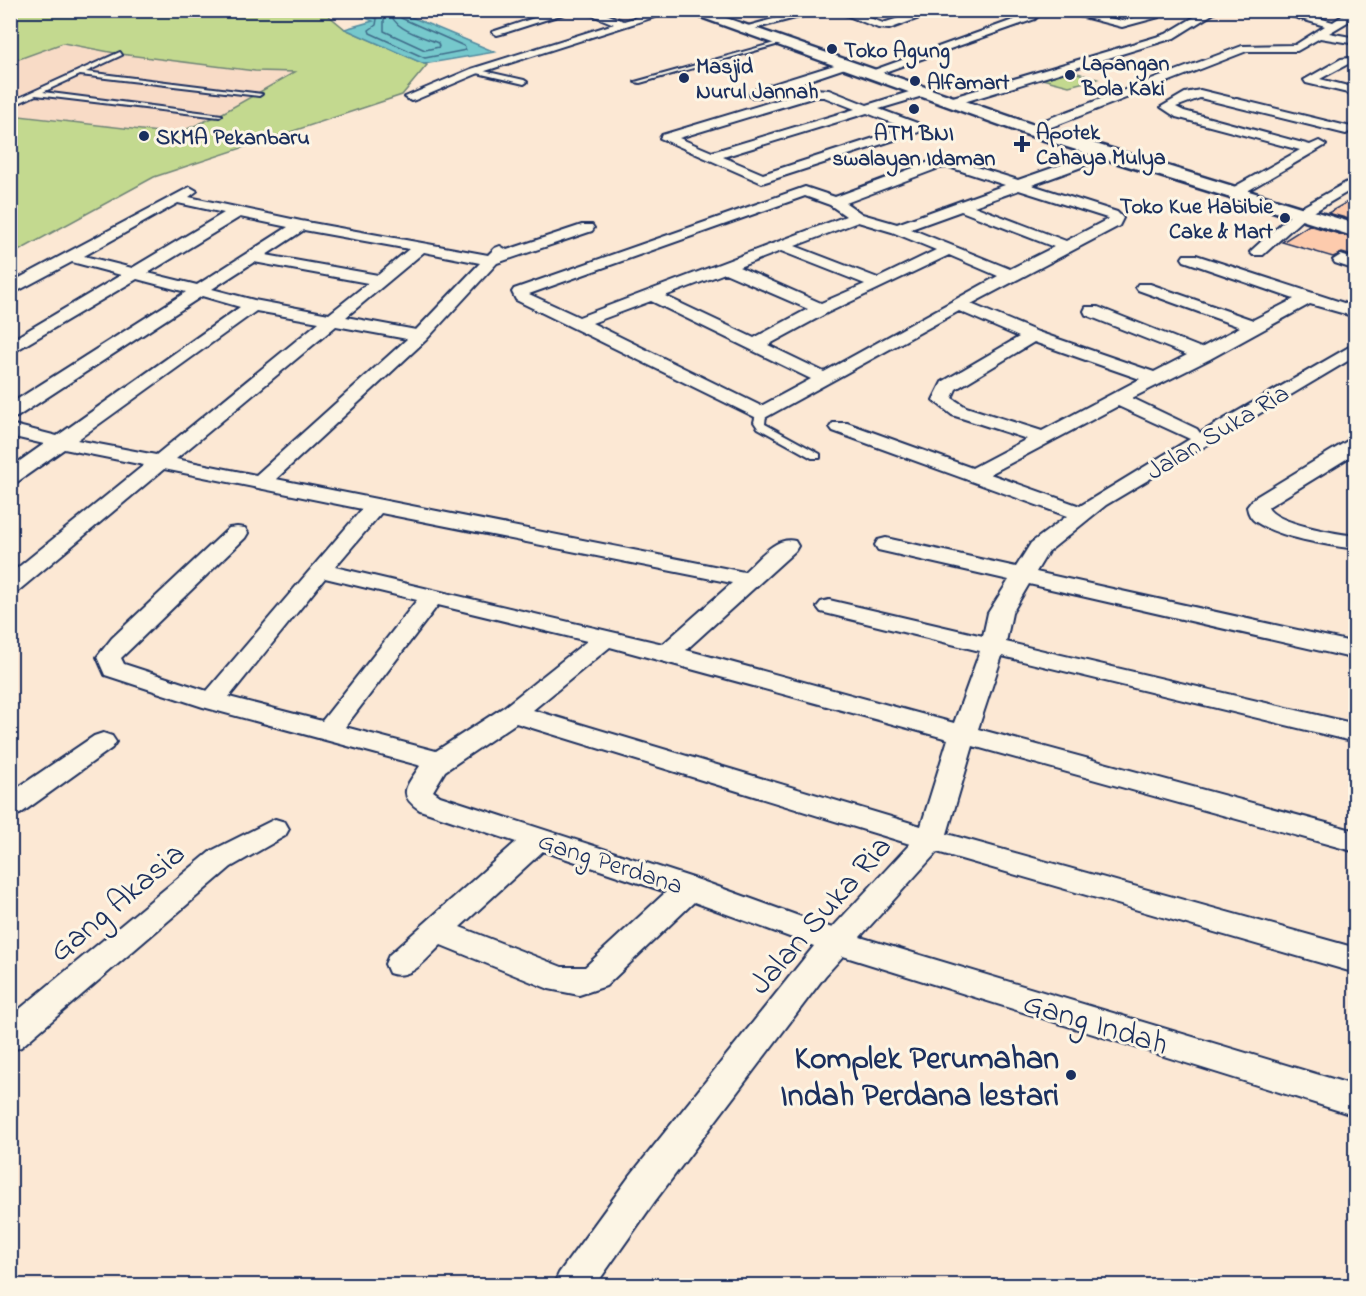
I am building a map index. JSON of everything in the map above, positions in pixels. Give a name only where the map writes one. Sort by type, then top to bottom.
[{"type":"main road","points":[[688,10],[1031,130],[1356,231]]},
{"type":"street","points":[[497,32],[571,10]]},
{"type":"street","points":[[585,10],[625,25]]},
{"type":"street","points":[[411,97],[475,71],[671,10]]},
{"type":"street","points":[[742,29],[821,10]]},
{"type":"street","points":[[838,10],[890,26],[936,10]]},
{"type":"street","points":[[869,74],[1031,17],[1039,10]]},
{"type":"street","points":[[1060,10],[1122,24],[1164,14],[1196,20]]},
{"type":"street","points":[[950,102],[1170,36],[1214,10]]},
{"type":"street","points":[[1279,11],[1333,25]]},
{"type":"street","points":[[1031,130],[1246,48],[1261,46],[1293,49],[1356,12]]},
{"type":"street","points":[[1320,35],[1356,41]]},
{"type":"street","points":[[1233,53],[1266,60]]},
{"type":"street","points":[[1356,60],[1345,61],[1310,80],[1356,92]]},
{"type":"street","points":[[742,98],[844,65]]},
{"type":"street","points":[[1300,67],[1322,72]]},
{"type":"street","points":[[711,157],[922,92]]},
{"type":"street","points":[[814,93],[825,93],[865,110],[912,126],[914,129],[762,179],[667,138],[814,93]]},
{"type":"street","points":[[1311,149],[1180,114],[1167,107],[1189,96],[1200,94],[1351,127]]},
{"type":"street","points":[[1232,194],[1351,127]]},
{"type":"street","points":[[897,230],[1104,154]]},
{"type":"street","points":[[835,202],[943,163],[963,165],[1017,186],[1112,215],[1116,219],[1114,223],[1011,275],[761,414],[522,297],[520,292],[805,191],[835,202],[857,217],[897,230],[1011,275]]},
{"type":"street","points":[[1258,252],[1300,214],[1356,181]]},
{"type":"street","points":[[10,290],[195,189]]},
{"type":"street","points":[[177,199],[420,248],[497,253],[587,228]]},
{"type":"street","points":[[961,206],[1065,246]]},
{"type":"street","points":[[10,349],[237,212]]},
{"type":"street","points":[[578,323],[857,217]]},
{"type":"street","points":[[10,413],[301,225]]},
{"type":"street","points":[[782,246],[879,284]]},
{"type":"street","points":[[10,586],[420,248]]},
{"type":"street","points":[[754,345],[821,309],[948,250]]},
{"type":"street","points":[[261,482],[420,336],[497,253]]},
{"type":"street","points":[[70,257],[253,304],[420,336]]},
{"type":"street","points":[[253,257],[379,280]]},
{"type":"street","points":[[1190,258],[1356,312]]},
{"type":"street","points":[[726,267],[821,309]]},
{"type":"street","points":[[1144,287],[1256,327]]},
{"type":"street","points":[[651,295],[825,379]]},
{"type":"street","points":[[973,475],[1204,355],[1308,298]]},
{"type":"street","points":[[10,478],[253,304]]},
{"type":"street","points":[[960,305],[1032,336],[1157,379]]},
{"type":"street","points":[[1092,311],[1204,355]]},
{"type":"street","points":[[1032,336],[948,386],[942,400],[959,411],[1044,438]]},
{"type":"street","name":"Jalan Suka Ria","points":[[572,1286],[642,1189],[814,968],[931,840],[963,734],[993,647],[999,613],[1039,548],[1099,501],[1356,348]]},
{"type":"street","points":[[1119,399],[1190,433]]},
{"type":"street","points":[[840,427],[1081,515]]},
{"type":"street","points":[[10,430],[59,442],[749,580]]},
{"type":"street","points":[[1356,444],[1257,507],[1263,518],[1276,523],[1356,543]]},
{"type":"street","points":[[212,701],[320,570],[378,505]]},
{"type":"street","points":[[237,533],[120,643],[109,657],[114,669],[212,701],[427,758],[436,764],[513,713],[606,638]]},
{"type":"street","points":[[886,545],[1356,651]]},
{"type":"street","points":[[668,653],[787,546]]},
{"type":"street","points":[[320,570],[668,653],[1356,842]]},
{"type":"street","points":[[328,730],[431,598]]},
{"type":"street","points":[[829,607],[1356,733]]},
{"type":"street","points":[[513,713],[931,840],[1356,961]]},
{"type":"street","points":[[13,802],[103,742]]},
{"type":"street","name":"Gang Perdana","points":[[436,764],[419,789],[419,796],[422,799],[689,888],[837,942]]},
{"type":"street","name":"Gang Akasia","points":[[10,1037],[221,859],[276,829]]},
{"type":"street","points":[[400,964],[538,838]]},
{"type":"street","points":[[435,930],[560,980],[579,982],[595,977],[689,888]]},
{"type":"street","name":"Gang Indah","points":[[837,942],[1356,1101]]},
{"type":"lane","points":[[638,82],[780,43]]},
{"type":"lane","points":[[10,105],[120,54]]},
{"type":"lane","points":[[475,71],[524,82]]},
{"type":"lane","points":[[78,73],[259,94]]},
{"type":"lane","points":[[35,93],[219,115]]},
{"type":"lane","points":[[761,414],[761,426],[816,456]]},
{"type":"shaded area","name":"SKMA Pekanbaru","points":[[11,11],[323,11],[345,29],[427,65],[402,95],[154,177],[11,255]]},
{"type":"green space","name":"SKMA Pekanbaru","points":[[11,11],[323,11],[345,29],[427,65],[402,95],[154,177],[11,255],[11,115],[176,134],[219,115],[295,72],[255,71],[120,54],[63,43],[11,62]]},
{"type":"green space","name":"Lapangan Bola Kaki","points":[[1071,71],[1097,79],[1069,86],[1042,79]]},
{"type":"water","points":[[350,11],[397,11],[495,52],[424,64],[345,29],[373,21]]},
{"type":"building","points":[[1356,197],[1356,221],[1328,213]]},
{"type":"building","points":[[1309,225],[1356,239],[1356,257],[1342,253],[1333,257],[1282,242]]},
{"type":"place","name":"Toko Agung","points":[[832,49]]},
{"type":"place","name":"Lapangan Bola Kaki","points":[[1070,75]]},
{"type":"place","name":"Masjid Nurul Jannah","points":[[684,78]]},
{"type":"place","name":"Alfamart","points":[[915,81]]},
{"type":"place","name":"ATM BNI swalayan Idaman","points":[[914,109]]},
{"type":"place","name":"SKMA Pekanbaru","points":[[144,136]]},
{"type":"place","name":"Apotek Cahaya Mulya","points":[[1022,144]]},
{"type":"place","name":"Toko Kue Habibie Cake & Mart","points":[[1285,218]]},
{"type":"place","name":"Komplek Perumahan Indah Perdana lestari","points":[[1071,1075]]}]
